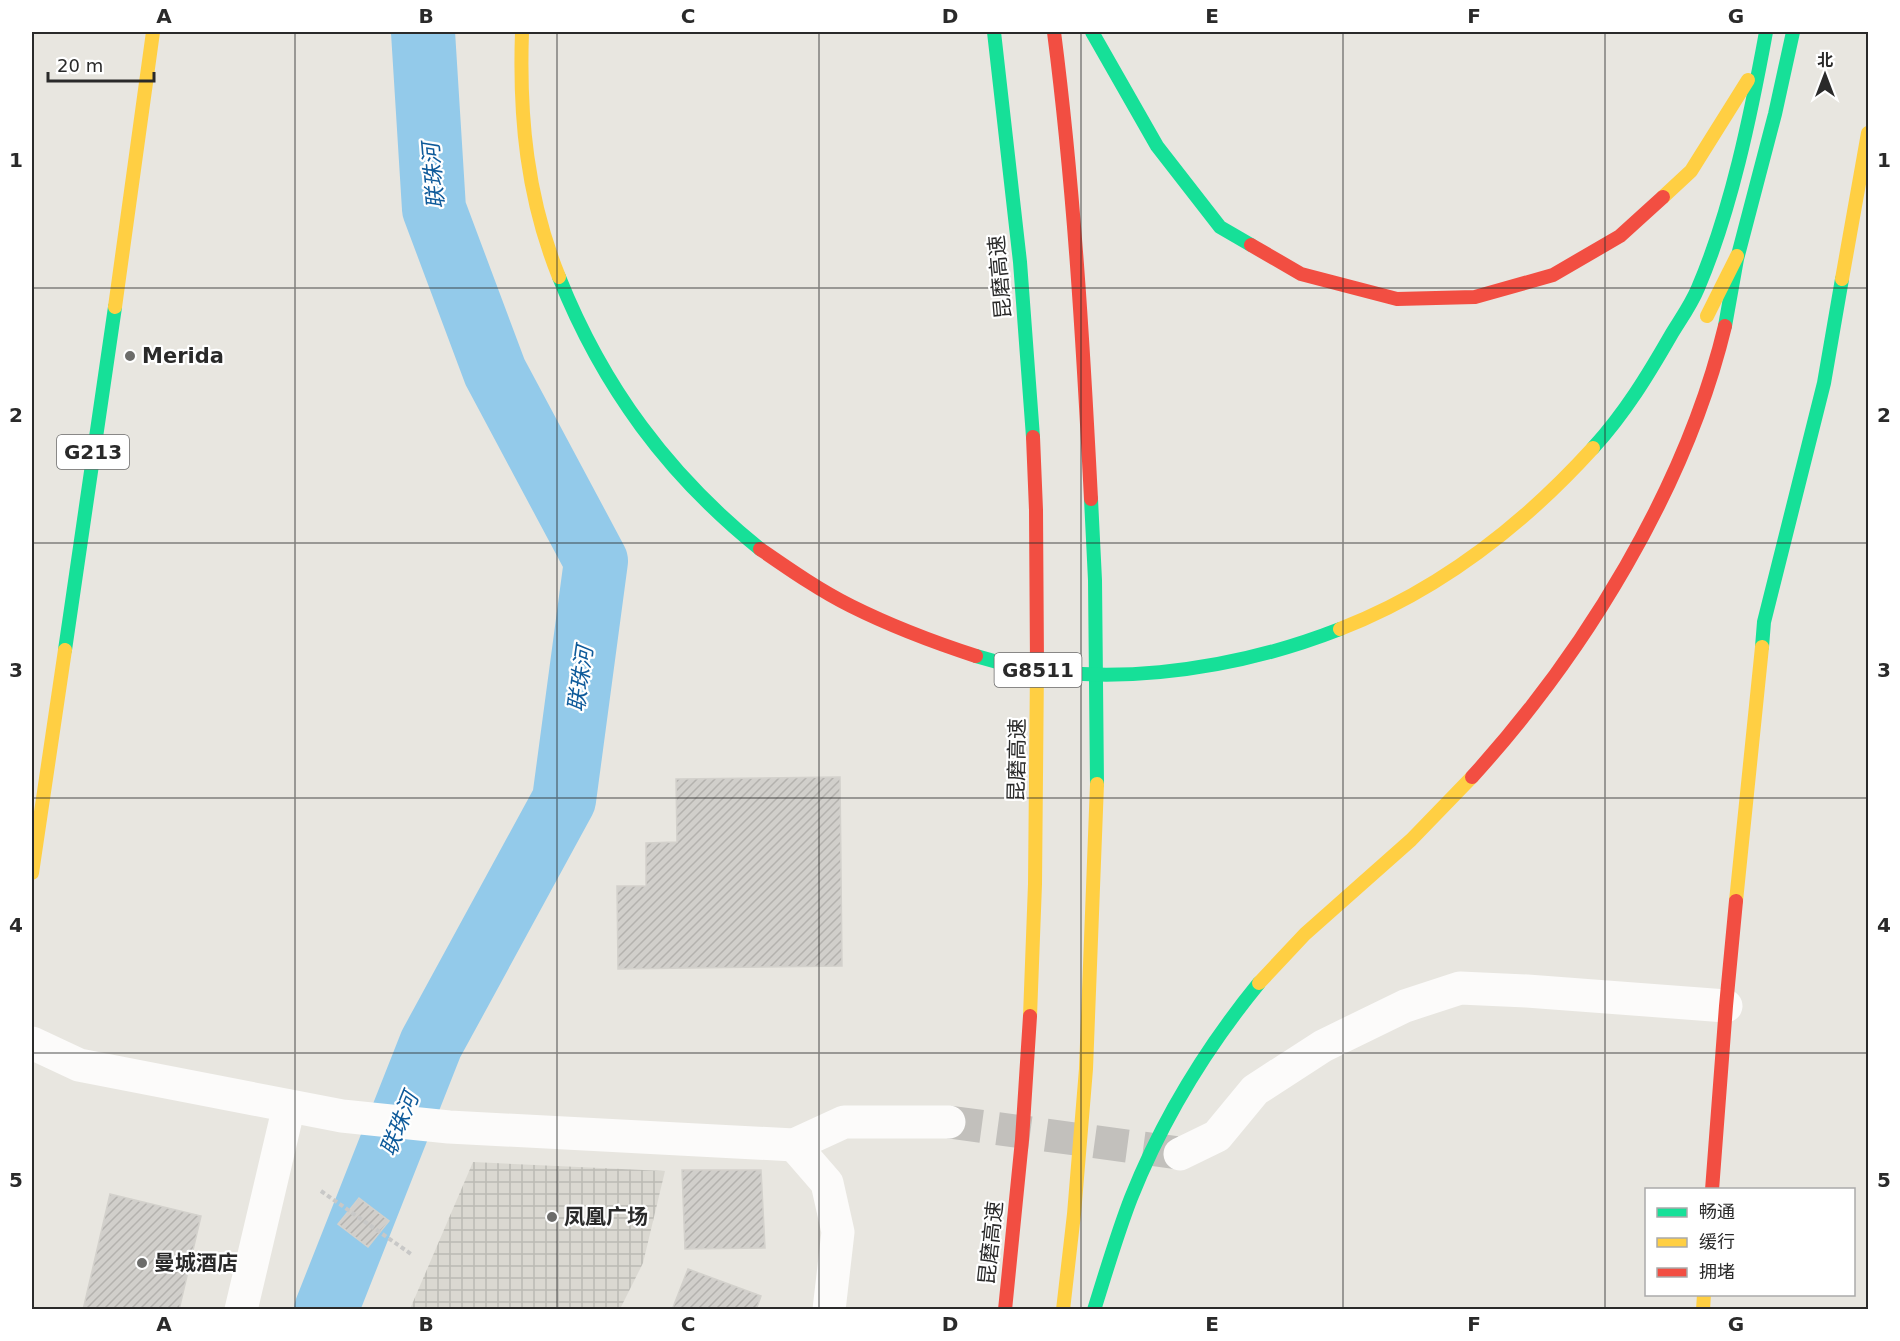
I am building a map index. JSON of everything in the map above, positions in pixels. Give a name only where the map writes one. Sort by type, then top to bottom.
[{"type":"main road","name":"G213","points":[[32,873],[153,32]]},
{"type":"main road","points":[[522,32],[519,90],[525,152],[545,237],[560,280],[581,328],[607,377],[660,452],[712,509],[756,547],[786,568],[854,608],[891,626],[975,656],[1022,668],[1086,674],[1171,672],[1251,659],[1338,632],[1430,586],[1484,549],[1546,497],[1595,446],[1631,402],[1696,292],[1720,231],[1762,58],[1766,32]]},
{"type":"main road","points":[[983,32],[999,68]]},
{"type":"main road","name":"昆磨高速","points":[[994,32],[1012,178],[1024,311],[1036,494],[1039,729],[1037,874],[1029,1052],[1017,1208],[1005,1310]]},
{"type":"main road","name":"G8511","points":[[1054,32],[1062,93],[1082,316],[1095,580],[1096,791],[1086,1069],[1074,1214],[1063,1310]]},
{"type":"main road","points":[[1092,32],[1157,146],[1220,227],[1301,274],[1397,299],[1475,297],[1553,275],[1620,236],[1691,171],[1762,58]]},
{"type":"main road","points":[[1094,1310],[1117,1237],[1146,1165],[1175,1105],[1215,1042],[1245,1002],[1292,947],[1429,824],[1484,764],[1548,684],[1604,601],[1659,502],[1695,424],[1724,333],[1737,256],[1783,84],[1793,32]]},
{"type":"main road","points":[[1712,1188],[1726,1006],[1764,622],[1824,383],[1869,133]]},
{"type":"main road","points":[[1701,326],[1737,256]]},
{"type":"main road","points":[[1018,689],[1052,694]]},
{"type":"main road","points":[[1084,695],[1115,696]]},
{"type":"street","points":[[1180,1154],[1217,1137],[1256,1090],[1323,1046],[1405,1006],[1460,988],[1726,1006]]},
{"type":"street","points":[[32,1043],[79,1065],[342,1116],[449,1127],[794,1145],[844,1122],[949,1122]]},
{"type":"street","points":[[241,1310],[289,1106]]},
{"type":"street","points":[[794,1145],[827,1183],[838,1232],[829,1310]]},
{"type":"path","points":[[321,1191],[411,1254]]},
{"type":"shaded area","name":"凤凰广场","points":[[473,1162],[665,1171],[643,1263],[620,1309],[410,1309]]},
{"type":"building","points":[[840,777],[842,966],[618,969],[617,886],[646,886],[646,843],[677,842],[676,779]]},
{"type":"building","points":[[682,1170],[761,1170],[765,1248],[685,1249]]},
{"type":"building","name":"曼城酒店","points":[[110,1194],[201,1216],[179,1310],[83,1310]]},
{"type":"building","points":[[359,1198],[389,1221],[368,1247],[338,1224]]},
{"type":"building","points":[[688,1269],[761,1296],[756,1310],[672,1310]]},
{"type":"waterway","name":"联珠河","points":[[326,1310],[431,1044],[564,800],[596,561],[495,372],[434,209],[423,32]]},
{"type":"tunnel","points":[[949,1122],[1179,1153]]},
{"type":"traffic: fast","points":[[994,32],[1020,262],[1033,437]]},
{"type":"traffic: fast","points":[[1092,32],[1157,146],[1220,227],[1251,245]]},
{"type":"traffic: fast","points":[[1593,448],[1654,365],[1698,288],[1730,195],[1747,129],[1766,32]]},
{"type":"traffic: fast","points":[[1725,326],[1737,259],[1775,114],[1793,32]]},
{"type":"traffic: fast","points":[[559,277],[596,356],[642,426],[696,491],[760,549]]},
{"type":"traffic: fast","points":[[1762,647],[1764,622],[1824,383],[1842,279]]},
{"type":"traffic: fast","points":[[65,650],[115,307]]},
{"type":"traffic: fast","points":[[1091,499],[1095,580],[1097,784]]},
{"type":"traffic: fast","points":[[976,656],[1020,667],[1066,673],[1113,675],[1160,672],[1207,666],[1253,656],[1340,629]]},
{"type":"traffic: fast","points":[[1094,1310],[1126,1212],[1143,1169],[1171,1113],[1203,1059],[1259,983]]},
{"type":"traffic: slow","points":[[115,307],[153,32]]},
{"type":"traffic: slow","points":[[522,32],[522,95],[527,157],[539,217],[559,277]]},
{"type":"traffic: slow","points":[[1663,197],[1691,171],[1748,80]]},
{"type":"traffic: slow","points":[[1842,279],[1868,133]]},
{"type":"traffic: slow","points":[[1707,316],[1737,256]]},
{"type":"traffic: slow","points":[[1340,629],[1411,596],[1477,553],[1538,503],[1593,448]]},
{"type":"traffic: slow","points":[[1736,901],[1762,647]]},
{"type":"traffic: slow","points":[[32,873],[65,650]]},
{"type":"traffic: slow","points":[[1030,1016],[1035,884],[1037,666]]},
{"type":"traffic: slow","points":[[1259,983],[1305,934],[1411,840],[1472,777]]},
{"type":"traffic: slow","points":[[1063,1310],[1074,1214],[1086,1069],[1097,784]]},
{"type":"traffic: slow","points":[[1703,1310],[1704,1296]]},
{"type":"traffic: jam","points":[[1054,32],[1072,207],[1091,499]]},
{"type":"traffic: jam","points":[[1251,245],[1301,274],[1397,299],[1475,297],[1553,275],[1620,236],[1663,197]]},
{"type":"traffic: jam","points":[[1472,777],[1553,677],[1591,623],[1626,566],[1685,448],[1708,387],[1725,326]]},
{"type":"traffic: jam","points":[[1033,437],[1037,666]]},
{"type":"traffic: jam","points":[[760,549],[851,606],[912,633],[976,656]]},
{"type":"traffic: jam","points":[[1712,1188],[1736,901]]},
{"type":"traffic: jam","points":[[1005,1310],[1022,1140],[1030,1016]]},
{"type":"place","name":"Merida","points":[[130,356]]},
{"type":"place","name":"凤凰广场","points":[[552,1217]]},
{"type":"place","name":"曼城酒店","points":[[142,1263]]}]
